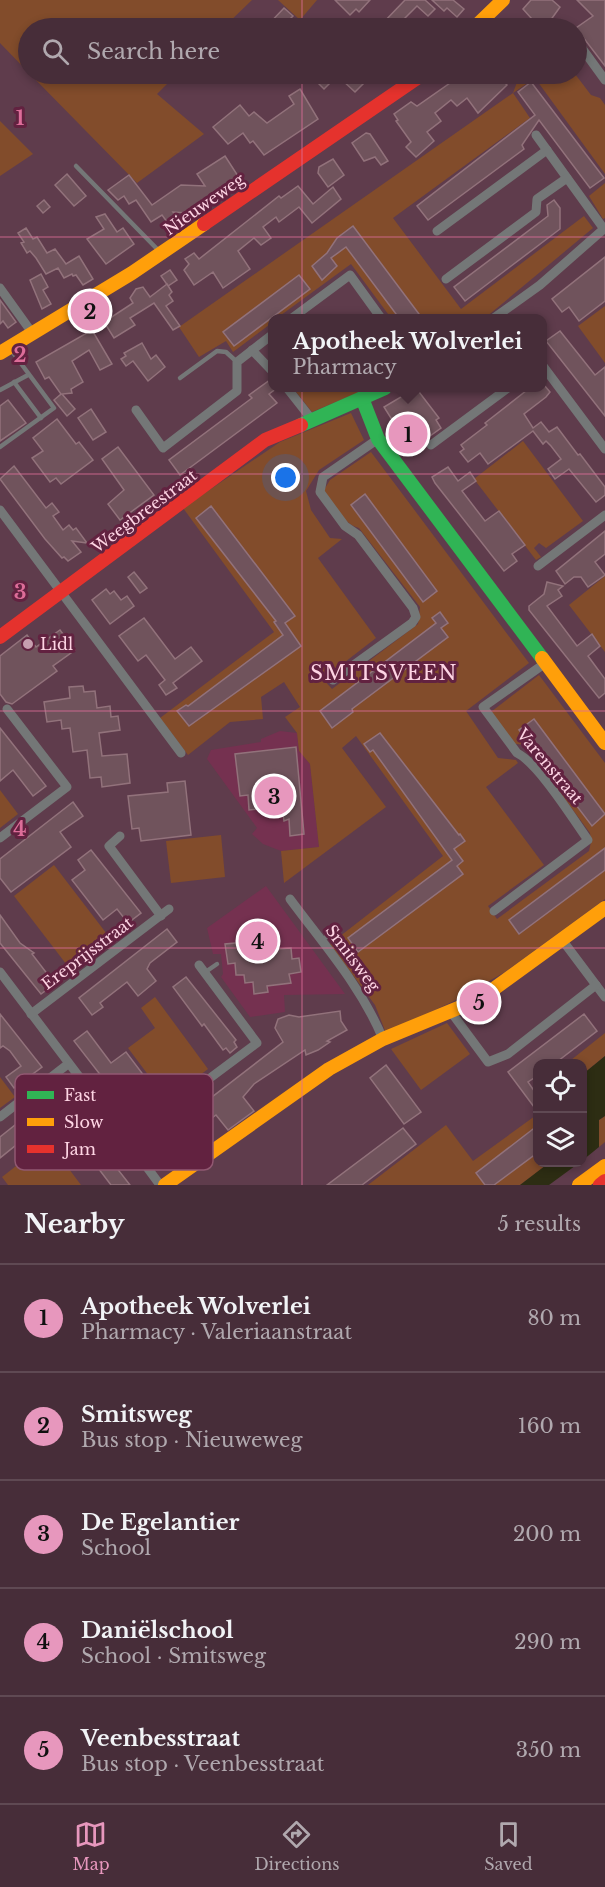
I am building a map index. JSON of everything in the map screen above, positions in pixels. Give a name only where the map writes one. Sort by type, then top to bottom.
[{"type":"street","points":[[484,18],[503,0]]},
{"type":"street","points":[[587,55],[605,80]]},
{"type":"street","name":"Nieuweweg","points":[[5,350],[162,254],[249,194],[273,174],[408,84]]},
{"type":"street","points":[[504,314],[604,229],[536,135]]},
{"type":"street","points":[[437,231],[547,150]]},
{"type":"street","points":[[446,279],[536,212],[537,199],[567,178]]},
{"type":"street","points":[[297,314],[350,275],[378,314]]},
{"type":"street","points":[[0,288],[33,334]]},
{"type":"street","points":[[136,410],[163,448],[237,391],[237,362],[268,338]]},
{"type":"street","points":[[252,350],[268,367]]},
{"type":"street","points":[[547,371],[601,437],[605,450]]},
{"type":"street","points":[[291,392],[313,421]]},
{"type":"street","name":"Weegbreestraat","points":[[0,637],[265,440],[313,421],[375,392]]},
{"type":"street","points":[[431,445],[501,392]]},
{"type":"street","points":[[362,398],[378,439],[605,743]]},
{"type":"street","points":[[333,680],[412,623],[416,617],[413,608],[358,535],[345,526],[320,492],[323,477],[378,439]]},
{"type":"street","points":[[0,510],[182,753]]},
{"type":"street","points":[[538,566],[605,515]]},
{"type":"street","name":"Varenstraat","points":[[494,911],[588,840],[536,770],[525,757],[517,753],[483,707],[544,664]]},
{"type":"street","points":[[0,838],[67,787],[7,709]]},
{"type":"street","points":[[120,836],[109,846],[161,915]]},
{"type":"street","name":"Smitsweg","points":[[290,899],[370,1007],[383,1040]]},
{"type":"street","points":[[213,1151],[329,1069],[383,1040],[480,999],[605,908]]},
{"type":"street","name":"Ereprijsstraat","points":[[32,1014],[170,909]]},
{"type":"street","points":[[562,941],[605,997]]},
{"type":"street","points":[[201,969],[257,1043],[213,1076]]},
{"type":"street","points":[[0,972],[76,1074]]},
{"type":"street","points":[[451,1012],[488,1062],[507,1054],[596,985]]},
{"type":"street","points":[[55,1074],[68,1064]]},
{"type":"street","points":[[0,1117],[15,1105]]},
{"type":"street","points":[[579,1185],[605,1166]]},
{"type":"street","points":[[149,1170],[160,1185]]},
{"type":"street","points":[[165,1185],[186,1170]]},
{"type":"street","points":[[600,1185],[605,1181]]},
{"type":"lane","points":[[76,166],[162,254]]},
{"type":"lane","points":[[0,447],[54,408],[5,350]]},
{"type":"lane","points":[[180,378],[217,351],[226,352],[237,362]]},
{"type":"lane","points":[[0,390],[28,375]]},
{"type":"lane","points":[[14,382],[41,418]]},
{"type":"lane","points":[[321,941],[337,929]]},
{"type":"lane","points":[[201,969],[217,964]]},
{"type":"shaded area","points":[[0,0],[252,0],[233,18],[18,18],[18,62],[0,43]]},
{"type":"shaded area","points":[[278,0],[317,0],[302,18],[298,18]]},
{"type":"shaded area","points":[[40,84],[167,84],[157,94],[204,134],[137,183]]},
{"type":"shaded area","points":[[516,84],[526,84],[513,93]]},
{"type":"shaded area","points":[[539,84],[583,84],[591,95],[600,98],[605,105],[605,174]]},
{"type":"shaded area","points":[[513,93],[530,118],[393,218],[461,309],[584,216],[593,228],[490,314],[388,314],[351,264],[282,314],[268,314],[268,326],[233,352],[226,341],[199,357],[179,327]]},
{"type":"shaded area","points":[[0,121],[33,154],[0,176]]},
{"type":"shaded area","points":[[605,183],[605,218],[603,219],[589,196]]},
{"type":"shaded area","points":[[605,306],[605,363],[578,326]]},
{"type":"shaded area","points":[[296,392],[360,392],[312,412]]},
{"type":"shaded area","points":[[351,413],[364,440],[319,470],[306,491],[311,510],[330,538],[342,539],[318,558],[376,638],[323,679],[332,689],[418,624],[420,607],[359,528],[343,518],[324,490],[330,480],[371,452],[529,663],[466,711],[498,758],[516,760],[518,763],[486,787],[544,865],[488,906],[497,919],[589,851],[591,842],[590,833],[525,745],[507,743],[487,715],[539,675],[605,763],[605,899],[505,972],[452,1002],[386,1033],[375,1005],[330,944],[443,856],[356,736],[342,748],[386,807],[284,883],[281,851],[319,847],[310,764],[299,751],[297,733],[285,717],[300,707],[284,682],[261,697],[263,719],[230,722],[188,755],[160,718],[274,632],[183,508],[280,442]]},
{"type":"shaded area","points":[[523,441],[583,521],[546,548],[539,543],[534,548],[541,557],[536,560],[474,479]]},
{"type":"shaded area","points":[[605,576],[605,652],[569,605]]},
{"type":"shaded area","points":[[280,731],[297,733],[299,751],[310,764],[319,847],[281,851],[263,844],[252,834],[257,828],[207,759],[211,750],[261,742],[261,739]]},
{"type":"shaded area","points":[[0,790],[18,814],[0,828]]},
{"type":"shaded area","points":[[221,835],[225,877],[171,883],[166,841]]},
{"type":"shaded area","points":[[54,865],[113,942],[73,973],[14,896]]},
{"type":"shaded area","points":[[266,886],[345,994],[284,995],[285,1012],[250,1017],[221,977],[223,974],[221,954],[213,954],[207,928]]},
{"type":"shaded area","points":[[155,997],[208,1069],[201,1074],[148,1074],[128,1048],[155,1028],[141,1008]]},
{"type":"shaded area","points":[[447,1023],[470,1054],[421,1090],[391,1049]]},
{"type":"shaded area","points":[[605,1033],[605,1056],[587,1071],[587,1059],[572,1059]]},
{"type":"shaded area","points":[[605,1056],[605,1116],[599,1120],[599,1147],[587,1157],[587,1113],[587,1071]]},
{"type":"shaded area","points":[[0,1077],[15,1097],[0,1108]]},
{"type":"shaded area","points":[[605,1116],[605,1142],[599,1147],[599,1120]]},
{"type":"shaded area","points":[[533,1117],[533,1167],[545,1167],[520,1185],[368,1185],[446,1125],[473,1161]]},
{"type":"shaded area","points":[[15,1167],[15,1170],[70,1170],[81,1185],[8,1185],[2,1177]]},
{"type":"shaded area","points":[[543,1167],[574,1167],[549,1185],[520,1185]]},
{"type":"building","points":[[335,0],[370,0],[359,12],[356,9],[350,15]]},
{"type":"building","points":[[405,0],[425,0],[435,9],[428,16],[417,6],[405,18],[388,18]]},
{"type":"building","points":[[432,0],[453,0],[464,9],[457,17],[447,8],[444,11]]},
{"type":"building","points":[[531,0],[552,0],[560,7],[552,18],[531,18],[523,9]]},
{"type":"building","points":[[577,0],[605,0],[605,66],[587,42],[587,20],[593,16]]},
{"type":"building","points":[[284,8],[293,16],[291,18],[274,18]]},
{"type":"building","points":[[319,84],[329,84],[324,89]]},
{"type":"building","points":[[346,84],[363,84],[355,92]]},
{"type":"building","points":[[449,84],[507,85],[478,113],[467,98],[457,106],[451,100],[435,113],[441,121],[427,132],[434,141],[416,157],[406,147],[411,142],[396,121],[398,120],[394,114],[411,102],[417,106]]},
{"type":"building","points":[[528,84],[533,84],[604,178],[590,188],[539,120],[522,145],[524,149],[428,220],[417,206],[535,115],[518,92]]},
{"type":"building","points":[[300,89],[318,119],[264,155],[253,141],[250,143],[243,133],[228,144],[213,127],[240,105],[249,116],[254,112],[267,123],[294,104],[289,96]]},
{"type":"building","points":[[366,133],[370,134],[388,161],[381,165],[375,157],[364,161],[352,143]]},
{"type":"building","points":[[225,156],[238,176],[189,213],[173,212],[179,220],[170,226],[162,215],[151,222],[136,200],[129,204],[124,196],[118,200],[108,190],[129,175],[152,205],[181,185],[205,186],[197,174]]},
{"type":"building","points":[[333,159],[344,175],[328,187],[318,173],[319,167]]},
{"type":"building","points":[[67,174],[86,196],[74,206],[55,185]]},
{"type":"building","points":[[298,186],[313,204],[333,187],[341,199],[312,223],[299,207],[279,222],[276,217],[263,227],[271,238],[261,245],[254,238],[238,251],[250,269],[223,288],[213,272],[194,285],[184,270],[189,264],[185,259],[194,253],[199,259],[279,196],[281,198]]},
{"type":"building","points":[[44,200],[50,207],[43,213],[37,206]]},
{"type":"building","points":[[554,200],[560,208],[560,229],[465,301],[454,287],[548,216],[547,205]]},
{"type":"building","points":[[105,214],[117,232],[123,228],[134,244],[106,264],[87,239],[104,229],[96,217]]},
{"type":"building","points":[[353,226],[419,314],[396,314],[346,247],[331,258],[337,266],[322,280],[312,266],[327,253],[337,238]]},
{"type":"building","points":[[26,228],[33,239],[37,237],[47,253],[55,249],[66,264],[79,256],[93,279],[83,285],[76,275],[72,274],[64,278],[58,268],[46,274],[36,258],[30,251],[27,253],[21,243],[24,242],[18,233]]},
{"type":"building","points":[[605,257],[605,301],[579,321],[569,307],[562,312],[552,299]]},
{"type":"building","points":[[170,270],[177,280],[168,286],[161,276]]},
{"type":"building","points":[[41,274],[48,287],[43,290],[51,304],[42,309],[30,280]]},
{"type":"building","points":[[299,275],[310,289],[277,314],[268,314],[268,320],[234,346],[223,332]]},
{"type":"building","points":[[167,284],[172,292],[169,295],[173,301],[166,306],[180,326],[173,330],[154,303],[130,318],[135,325],[114,338],[104,322],[133,303],[130,298],[136,289],[143,287],[150,297]]},
{"type":"building","points":[[0,300],[16,322],[8,328],[3,321],[0,324]]},
{"type":"building","points":[[92,330],[112,364],[100,370],[89,350],[72,361],[83,382],[71,389],[72,393],[62,394],[75,409],[67,416],[54,400],[61,394],[49,377],[45,379],[36,362]]},
{"type":"building","points":[[560,331],[595,375],[605,367],[605,416],[547,342]]},
{"type":"building","points":[[142,343],[151,359],[156,355],[165,367],[148,381],[133,361],[126,366],[121,359],[126,356],[124,353]]},
{"type":"building","points":[[268,381],[268,392],[272,392],[269,394],[277,403],[180,475],[169,460],[252,398],[249,395]]},
{"type":"building","points":[[547,388],[550,392],[546,397],[524,414],[533,428],[541,422],[549,432],[557,427],[605,487],[605,495],[596,502],[569,469],[555,479],[548,469],[561,459],[546,441],[543,444],[533,431],[488,464],[480,453],[468,462],[460,452],[464,449],[461,445],[487,425],[485,423],[525,392],[547,392]]},
{"type":"building","points":[[409,392],[419,392],[439,418],[436,420],[441,428],[430,436],[425,429],[401,446],[390,430],[396,426],[384,407]]},
{"type":"building","points":[[8,400],[26,423],[0,441],[0,406]]},
{"type":"building","points":[[91,409],[106,432],[93,440],[78,418]]},
{"type":"building","points":[[57,419],[76,444],[79,442],[93,460],[61,484],[56,478],[50,482],[32,458],[43,451],[33,438]]},
{"type":"building","points":[[118,447],[154,495],[120,520],[108,504],[124,490],[102,459]]},
{"type":"building","points":[[14,466],[46,508],[52,503],[59,512],[53,516],[63,530],[69,525],[73,530],[76,528],[87,543],[72,541],[81,552],[68,561],[62,558],[45,539],[0,479]]},
{"type":"building","points":[[448,467],[458,481],[470,472],[476,481],[462,491],[485,521],[499,511],[525,545],[512,554],[517,561],[504,571],[435,483],[432,477]]},
{"type":"building","points":[[365,494],[437,591],[423,602],[351,505]]},
{"type":"building","points":[[211,506],[295,616],[285,623],[301,646],[189,726],[177,711],[188,706],[283,635],[274,622],[276,621],[196,518]]},
{"type":"building","points":[[605,531],[605,554],[595,562],[605,575],[588,587],[581,577],[574,577],[565,584],[556,571]]},
{"type":"building","points":[[134,572],[147,588],[140,593],[128,577]]},
{"type":"building","points":[[547,582],[563,586],[558,590],[562,596],[547,606],[577,646],[592,634],[600,646],[588,656],[605,679],[605,693],[599,698],[529,610],[529,606],[544,594]]},
{"type":"building","points":[[106,589],[110,594],[114,591],[121,600],[127,596],[134,606],[110,624],[92,600]]},
{"type":"building","points":[[440,612],[448,623],[441,628],[448,637],[352,709],[353,712],[332,728],[320,711],[436,623],[432,618]]},
{"type":"building","points":[[144,618],[175,659],[191,647],[202,661],[173,683],[177,688],[166,695],[159,685],[165,680],[146,655],[138,661],[119,636]]},
{"type":"building","points":[[60,630],[75,650],[53,666],[57,671],[12,704],[6,702],[0,694],[0,656],[27,635],[36,647]]},
{"type":"building","points":[[83,686],[84,692],[95,691],[97,708],[110,706],[111,717],[118,716],[120,730],[99,733],[102,756],[127,754],[130,783],[102,787],[101,777],[90,778],[87,750],[73,752],[70,728],[62,729],[61,720],[47,722],[44,702],[70,698],[69,687]]},
{"type":"building","points":[[534,719],[605,814],[592,826],[519,730]]},
{"type":"building","points":[[0,728],[46,786],[33,796],[13,770],[0,781]]},
{"type":"building","points":[[380,733],[465,841],[454,849],[463,861],[457,866],[463,874],[358,952],[348,938],[452,860],[373,750],[370,752],[364,744]]},
{"type":"building","points":[[296,747],[304,834],[290,836],[289,819],[284,821],[282,806],[249,810],[248,795],[240,796],[235,754]]},
{"type":"building","points":[[185,781],[191,835],[141,841],[139,828],[132,829],[128,796],[168,792],[167,783]]},
{"type":"building","points":[[73,802],[83,816],[60,832],[71,847],[11,892],[0,878],[0,859]]},
{"type":"building","points":[[605,848],[605,870],[519,934],[509,920]]},
{"type":"building","points":[[91,850],[141,913],[128,923],[117,909],[103,920],[72,880],[85,870],[78,860]]},
{"type":"building","points":[[0,915],[20,943],[34,953],[32,954],[52,980],[46,984],[49,988],[41,994],[0,943]]},
{"type":"building","points":[[264,928],[265,934],[276,933],[278,949],[291,948],[292,959],[299,958],[301,972],[289,974],[291,983],[267,986],[268,992],[254,994],[253,982],[245,983],[244,975],[236,975],[235,963],[228,964],[225,944],[246,942],[244,930]]},
{"type":"building","points":[[167,929],[177,942],[150,963],[147,969],[156,981],[138,996],[127,982],[100,1003],[103,1007],[92,1015],[79,998]]},
{"type":"building","points":[[186,977],[236,1040],[234,1042],[237,1047],[230,1053],[226,1048],[223,1050],[204,1024],[202,1026],[173,987]]},
{"type":"building","points":[[340,1011],[341,1021],[347,1030],[327,1041],[330,1042],[318,1050],[306,1055],[305,1050],[254,1084],[243,1097],[254,1111],[228,1130],[216,1115],[213,1117],[213,1096],[283,1042],[275,1028],[278,1019],[289,1015],[299,1017]]},
{"type":"building","points":[[0,1014],[42,1067],[33,1074],[15,1074],[14,1088],[6,1077],[21,1066],[10,1051],[3,1046],[0,1048]]},
{"type":"building","points":[[584,1014],[597,1031],[561,1059],[533,1059],[533,1079],[528,1082],[533,1089],[533,1106],[508,1072]]},
{"type":"building","points":[[87,1031],[111,1063],[126,1052],[143,1074],[100,1074],[74,1041]]},
{"type":"building","points":[[386,1065],[421,1112],[404,1124],[370,1078]]},
{"type":"building","points":[[15,1125],[15,1146],[0,1158],[0,1137]]},
{"type":"building","points":[[403,1128],[416,1144],[362,1185],[327,1185]]},
{"type":"building","points":[[533,1129],[533,1156],[494,1185],[485,1185],[476,1173]]},
{"type":"building","points":[[100,1170],[118,1170],[130,1185],[111,1185]]},
{"type":"traffic: fast","points":[[301,425],[376,392]]},
{"type":"traffic: fast","points":[[362,398],[378,439],[542,658]]},
{"type":"traffic: slow","points":[[484,18],[503,0]]},
{"type":"traffic: slow","points":[[0,353],[132,273],[204,224]]},
{"type":"traffic: slow","points":[[542,658],[605,743]]},
{"type":"traffic: slow","points":[[213,1151],[329,1069],[383,1039],[480,999],[605,908]]},
{"type":"traffic: slow","points":[[579,1185],[605,1166]]},
{"type":"traffic: slow","points":[[165,1185],[186,1170]]},
{"type":"traffic: jam","points":[[204,224],[408,84]]},
{"type":"traffic: jam","points":[[0,637],[265,440],[301,425]]},
{"type":"traffic: jam","points":[[600,1185],[605,1181]]},
{"type":"place","name":"Smitsweg","points":[[90,311]]},
{"type":"place","name":"Apotheek Wolverlei","points":[[408,434]]},
{"type":"place","name":"Lidl","points":[[28,644]]},
{"type":"place","name":"De Egelantier","points":[[274,796]]},
{"type":"place","name":"Daniëlschool","points":[[258,941]]},
{"type":"place","name":"Veenbesstraat","points":[[479,1002]]},
{"type":"district","name":"SMITSVEEN","points":[[384,673]]}]
